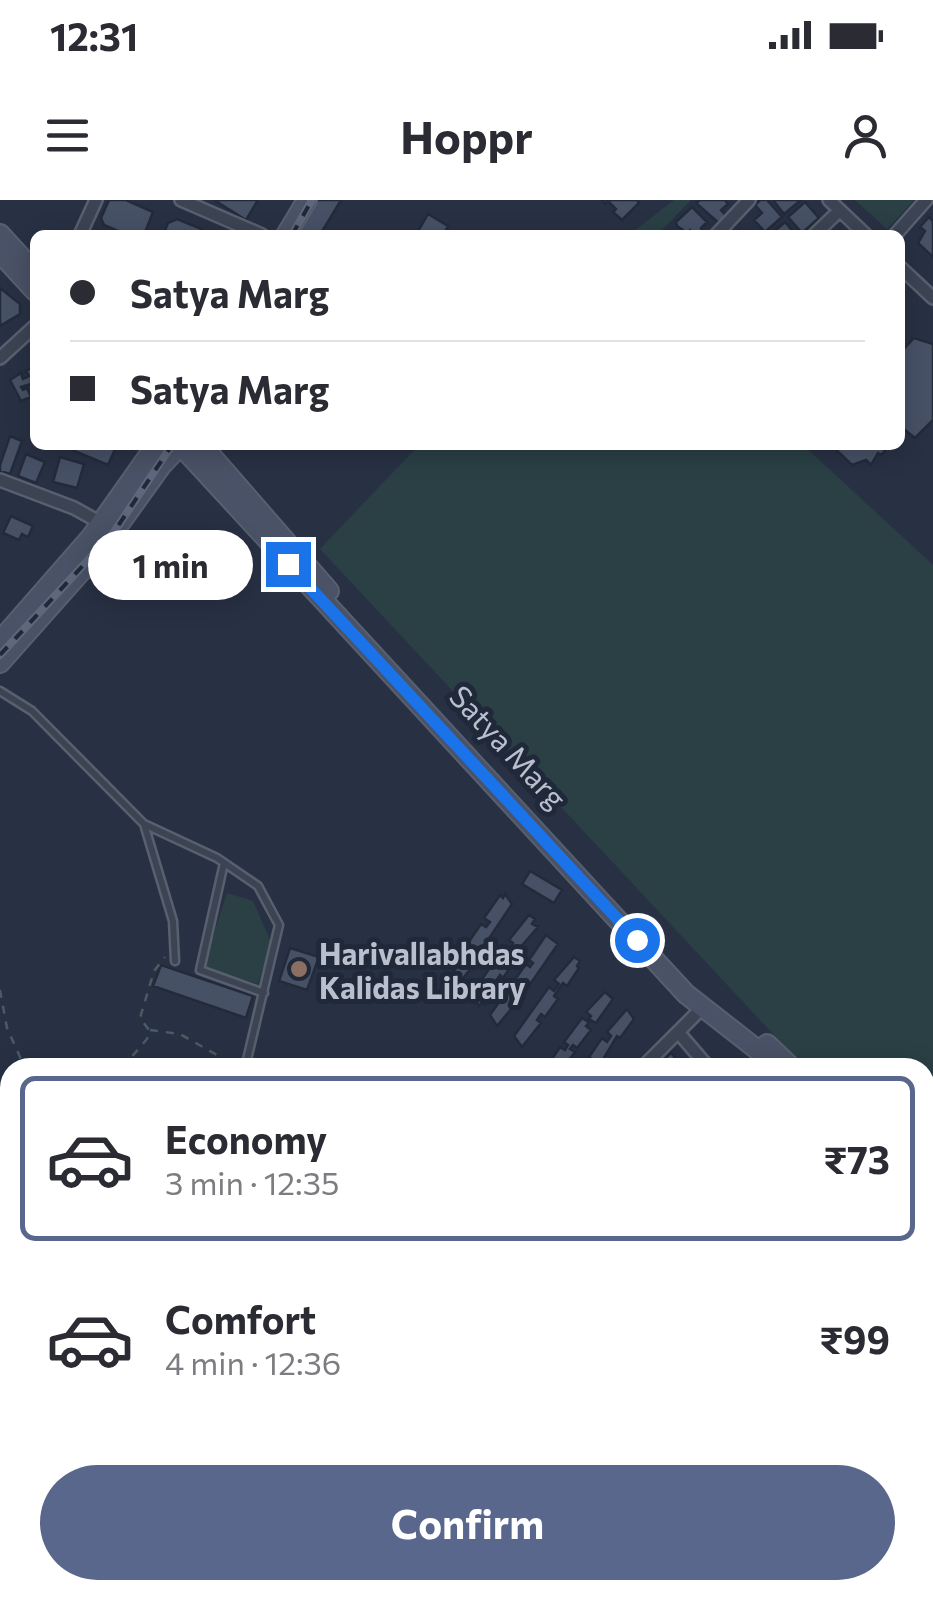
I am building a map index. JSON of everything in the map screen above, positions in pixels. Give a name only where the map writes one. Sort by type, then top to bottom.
[{"type":"main road","points":[[289,230],[307,200]]},
{"type":"main road","points":[[303,230],[321,200]]},
{"type":"main road","points":[[0,234],[30,267]]},
{"type":"main road","points":[[0,253],[30,286]]},
{"type":"main road","points":[[0,640],[101,523],[152,450]]},
{"type":"main road","points":[[0,663],[103,546],[176,450]]},
{"type":"main road","name":"Satya Marg","points":[[186,450],[642,936],[698,990],[780,1058]]},
{"type":"main road","name":"Satya Marg","points":[[206,450],[244,497],[642,936],[686,994],[768,1058]]},
{"type":"street","points":[[82,230],[96,200]]},
{"type":"street","points":[[181,200],[250,230]]},
{"type":"street","points":[[721,230],[749,200]]},
{"type":"street","points":[[829,200],[861,230]]},
{"type":"street","points":[[899,230],[926,200]]},
{"type":"street","points":[[819,230],[840,210]]},
{"type":"street","points":[[905,272],[933,298]]},
{"type":"street","points":[[0,358],[30,331]]},
{"type":"street","points":[[0,480],[74,508],[101,523]]},
{"type":"street","points":[[652,1058],[703,1007]]},
{"type":"street","points":[[678,1032],[701,1058]]},
{"type":"lane","points":[[0,692],[32,711],[144,824],[224,864],[258,886],[279,925],[245,1058]]},
{"type":"lane","points":[[144,824],[173,921],[175,961]]},
{"type":"lane","points":[[224,864],[200,970],[264,993]]},
{"type":"path","points":[[131,1058],[147,1039],[148,1030],[140,1018],[154,971],[174,946]]},
{"type":"path","points":[[0,990],[7,1028],[21,1058]]},
{"type":"path","points":[[0,1026],[7,1028]]},
{"type":"path","points":[[148,1030],[180,1034],[224,1058]]},
{"type":"green space","points":[[674,200],[691,200],[662,230],[635,230]]},
{"type":"green space","points":[[855,200],[914,200],[887,229]]},
{"type":"green space","points":[[414,450],[808,450],[933,565],[933,1058],[796,1058],[320,549]]},
{"type":"green space","points":[[227,893],[253,901],[271,942],[258,984],[203,967]]},
{"type":"building","points":[[109,200],[126,200],[153,212],[146,230],[116,230],[104,225],[101,218]]},
{"type":"building","points":[[214,200],[258,200],[246,220]]},
{"type":"building","points":[[296,200],[341,200],[323,230],[278,230]]},
{"type":"building","points":[[601,200],[639,203],[622,220],[608,201],[605,204]]},
{"type":"building","points":[[725,200],[728,204],[721,210],[729,219],[721,225],[696,203]]},
{"type":"building","points":[[767,200],[782,217],[763,230],[754,220],[762,213],[755,205]]},
{"type":"building","points":[[773,200],[801,200],[784,214]]},
{"type":"building","points":[[805,202],[819,218],[805,230],[799,230],[788,217]]},
{"type":"building","points":[[692,207],[707,222],[702,230],[683,230],[676,222]]},
{"type":"building","points":[[428,214],[448,226],[446,230],[419,230]]},
{"type":"building","points":[[929,217],[933,221],[933,257],[918,243],[925,231],[920,227]]},
{"type":"building","points":[[177,219],[202,230],[165,230],[168,223]]},
{"type":"building","points":[[785,222],[792,230],[776,230]]},
{"type":"building","points":[[0,288],[20,304],[20,314],[0,326]]},
{"type":"building","points":[[914,338],[933,344],[933,420],[915,438],[905,430],[905,348]]},
{"type":"building","points":[[30,369],[30,384],[21,387],[27,388],[30,397],[21,401],[10,380],[21,373],[23,379],[29,376],[26,371]]},
{"type":"building","points":[[10,436],[22,441],[10,474],[0,471],[0,465]]},
{"type":"building","points":[[72,450],[115,450],[108,465]]},
{"type":"building","points":[[836,450],[885,451],[878,453],[871,465],[866,460],[852,465]]},
{"type":"building","points":[[26,454],[45,462],[36,483],[18,476]]},
{"type":"building","points":[[60,457],[84,464],[77,488],[53,482]]},
{"type":"building","points":[[11,516],[33,526],[28,537],[22,534],[19,540],[3,533]]},
{"type":"building","points":[[530,871],[562,890],[554,903],[522,884]]},
{"type":"building","points":[[505,894],[512,904],[478,955],[473,955],[467,951],[468,943],[481,924],[486,927],[490,922],[484,918],[500,895],[503,898]]},
{"type":"building","points":[[529,915],[538,927],[513,956],[516,959],[503,978],[500,975],[496,981],[500,983],[485,1005],[482,1002],[479,1006],[471,995],[505,946],[509,949],[513,943],[509,940]]},
{"type":"building","points":[[546,935],[558,944],[522,996],[518,993],[513,999],[517,1002],[497,1026],[490,1015],[526,964],[530,967],[533,963],[529,960]]},
{"type":"building","name":"Harivallabhdas Kalidas Library","points":[[290,948],[319,957],[307,990],[279,981]]},
{"type":"building","points":[[463,956],[475,963],[457,986],[451,976]]},
{"type":"building","points":[[574,957],[580,961],[579,968],[567,986],[563,983],[554,996],[558,999],[545,1017],[541,1014],[537,1020],[541,1023],[522,1047],[514,1036],[549,987],[554,991],[559,984],[554,980]]},
{"type":"building","points":[[161,965],[253,996],[246,1018],[153,986]]},
{"type":"building","points":[[605,992],[613,999],[596,1023],[591,1020],[586,1026],[591,1030],[577,1048],[573,1045],[570,1049],[575,1052],[570,1058],[553,1058],[560,1047],[565,1050],[568,1045],[564,1042],[582,1018],[587,1021],[591,1016],[586,1012]]},
{"type":"building","points":[[627,1009],[634,1019],[620,1038],[617,1036],[604,1058],[590,1058],[602,1038],[607,1042],[611,1036],[607,1032]]},
{"type":"railway","points":[[295,230],[312,200]]},
{"type":"railway","points":[[0,655],[114,532],[169,450]]},
{"type":"place","name":"Harivallabhdas Kalidas Library","points":[[299,969]]},
{"type":"route","points":[[288,564],[637,940]]}]
